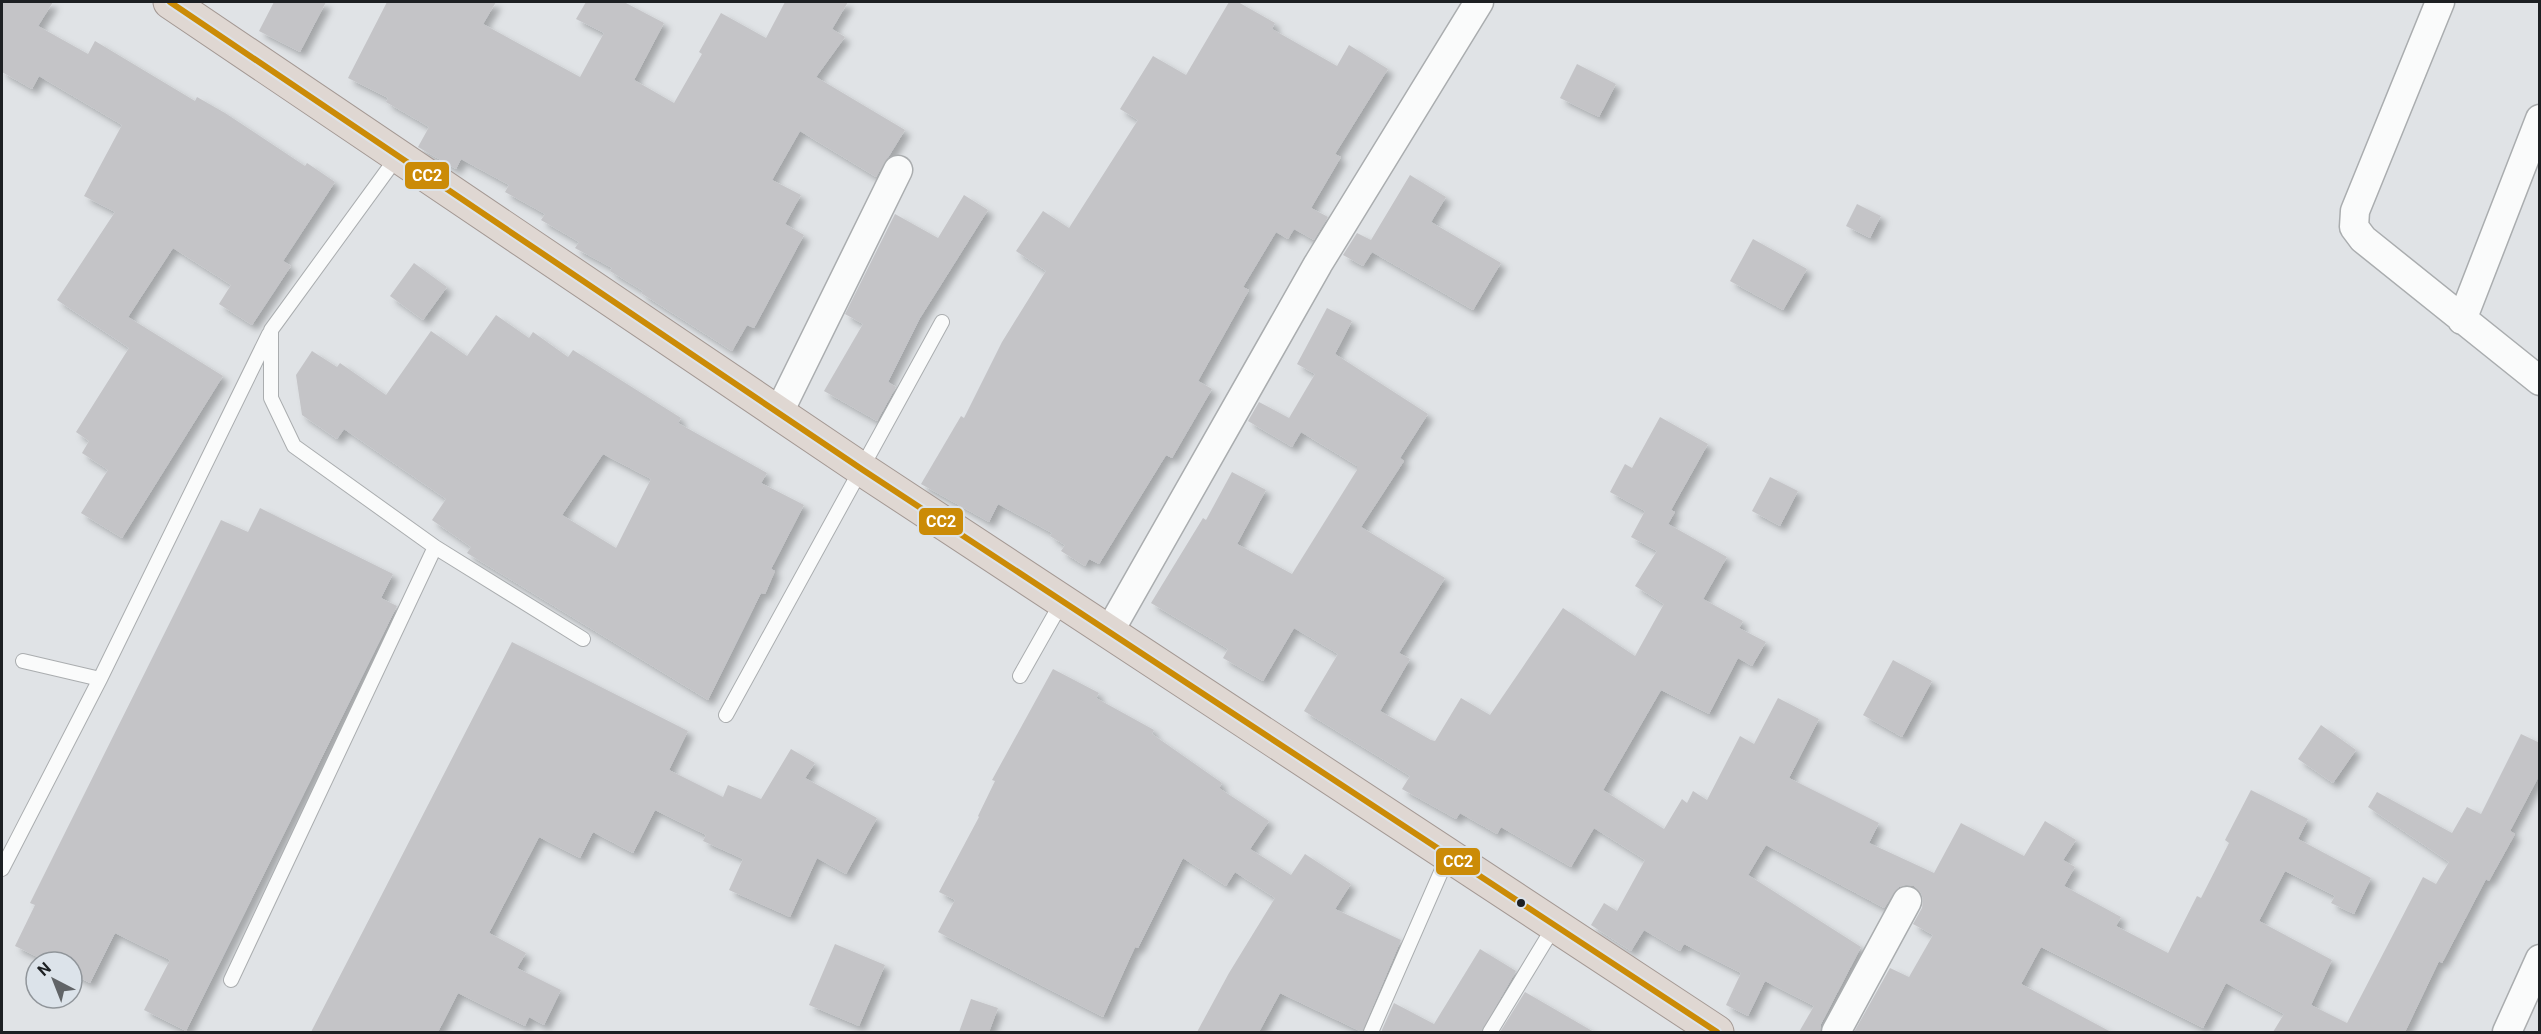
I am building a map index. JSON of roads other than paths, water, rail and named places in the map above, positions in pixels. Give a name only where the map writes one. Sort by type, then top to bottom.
[{"type":"highway","points":[[170,2],[863,470],[1555,925],[1705,1029]]},
{"type":"street","points":[[1109,632],[1318,264],[1479,2]]},
{"type":"street","points":[[2440,2],[2355,211],[2354,227],[2363,239],[2540,381]]},
{"type":"street","points":[[2462,320],[2540,119]]},
{"type":"street","points":[[779,412],[898,170]]},
{"type":"street","points":[[1836,1032],[1907,901]]},
{"type":"street","points":[[2507,1032],[2540,959]]},
{"type":"lane","points":[[2,869],[100,679],[271,330],[398,157]]},
{"type":"lane","points":[[726,715],[863,470],[942,322]]},
{"type":"lane","points":[[271,330],[271,398],[294,446],[435,547],[583,639]]},
{"type":"lane","points":[[231,980],[435,547]]},
{"type":"lane","points":[[1020,676],[1063,600]]},
{"type":"lane","points":[[23,662],[100,679]]},
{"type":"lane","points":[[1371,1032],[1448,855]]},
{"type":"lane","points":[[1490,1032],[1555,925]]}]
